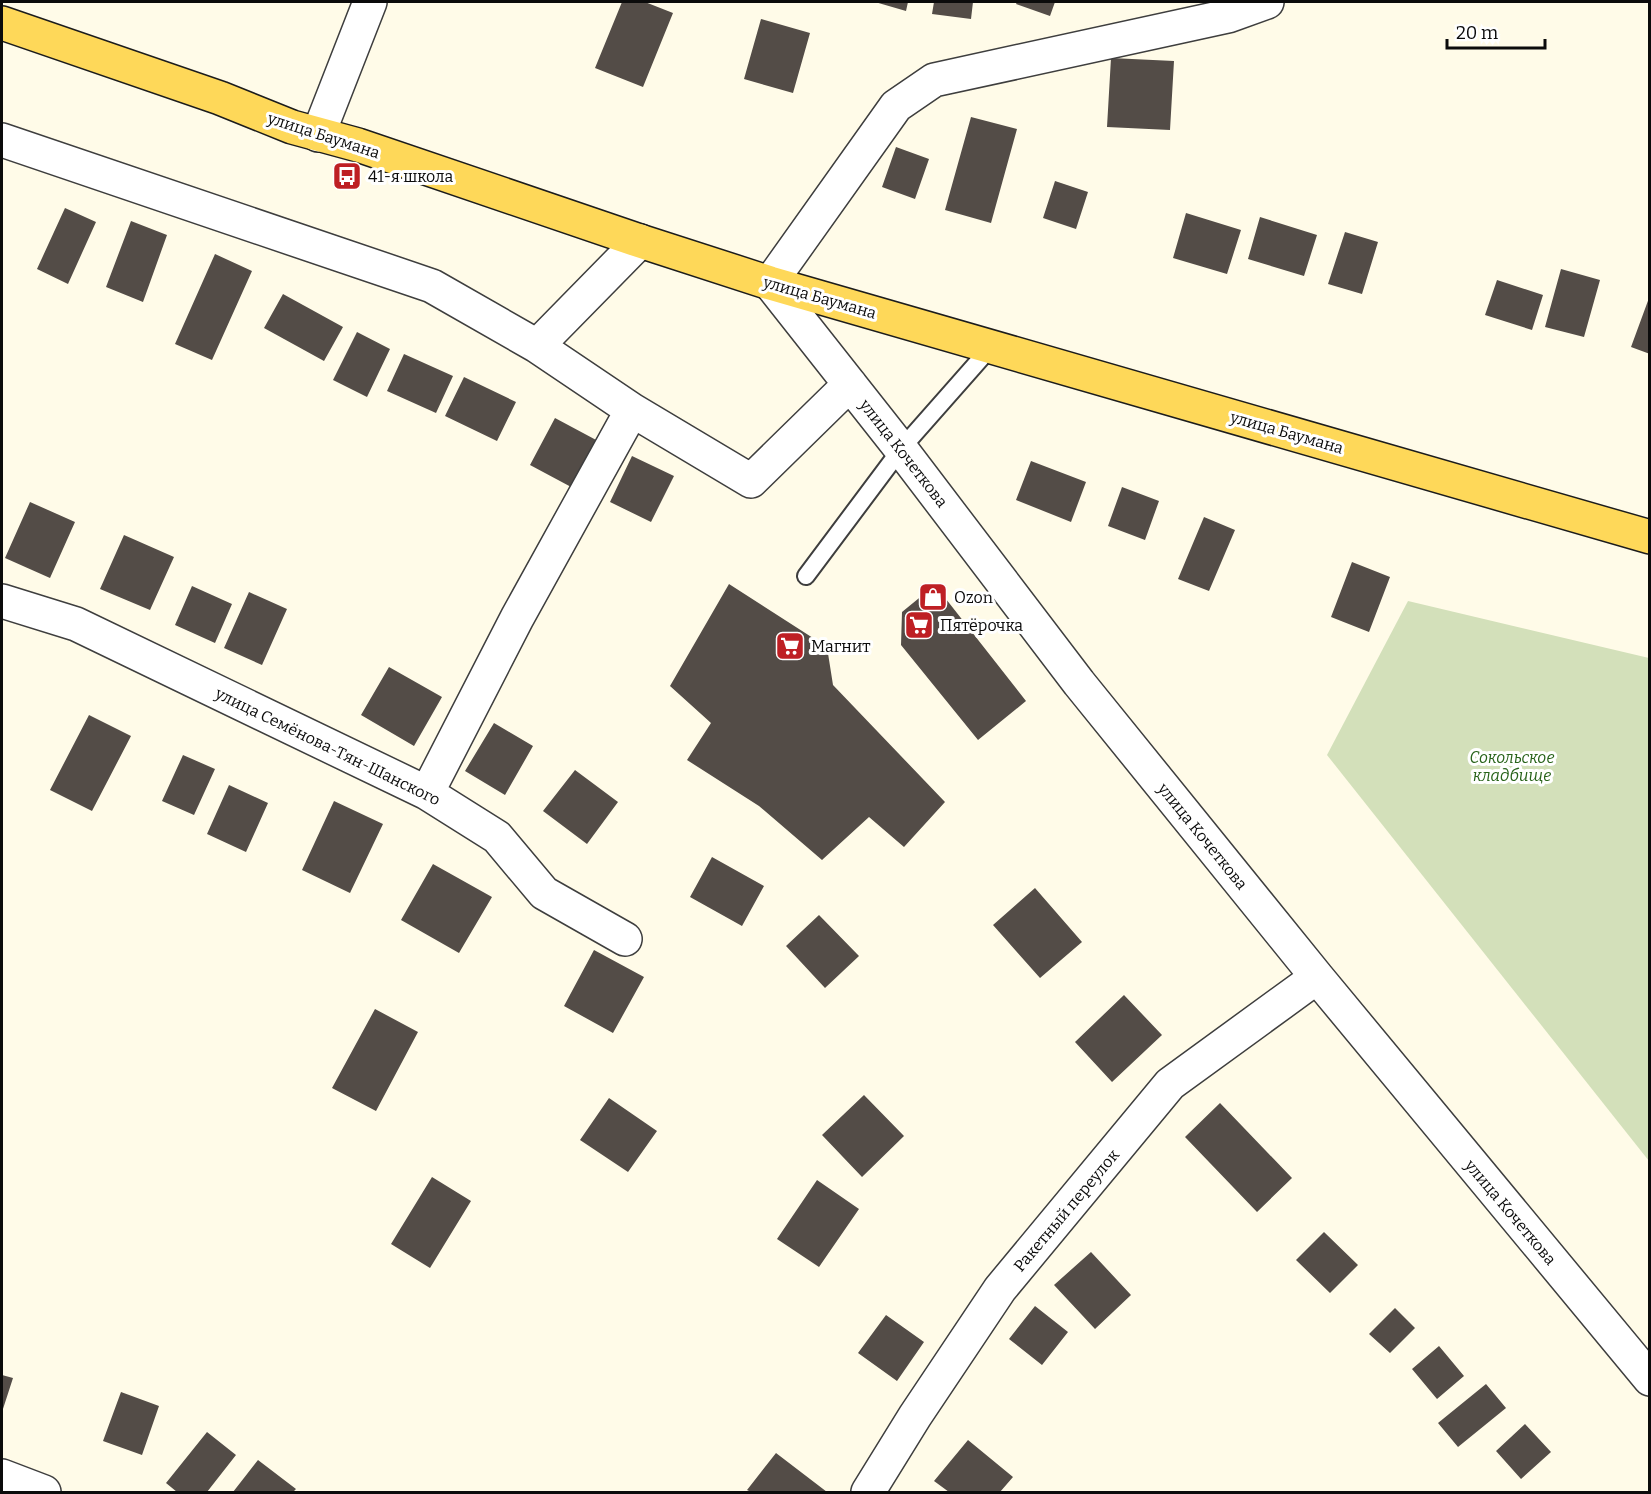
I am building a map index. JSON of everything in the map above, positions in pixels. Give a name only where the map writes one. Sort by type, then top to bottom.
[{"type":"main road","name":"улица Баумана","points":[[2,23],[220,98],[318,135],[358,145],[770,283],[1650,537]]},
{"type":"street","points":[[318,135],[370,2]]},
{"type":"street","points":[[770,283],[896,106],[934,80],[1228,16],[1267,2]]},
{"type":"street","points":[[2,140],[432,286],[537,346],[632,410],[751,481],[850,384]]},
{"type":"street","points":[[537,346],[640,241]]},
{"type":"street","name":"улица Кочеткова","points":[[770,283],[901,449],[1079,682],[1317,977],[1650,1379]]},
{"type":"street","points":[[427,793],[517,618],[632,410]]},
{"type":"street","name":"улица Семёнова-Тян-Шанского","points":[[2,601],[76,624],[427,793],[497,837],[544,893],[625,939]]},
{"type":"street","name":"Ракетный переулок","points":[[868,1492],[915,1416],[1000,1289],[1170,1084],[1317,977]]},
{"type":"street","points":[[2,1476],[44,1492]]},
{"type":"lane","points":[[806,576],[901,449],[991,347]]},
{"type":"green space","name":"Сокольское кладбище","points":[[1408,601],[1649,658],[1649,1161],[1327,755]]},
{"type":"building","points":[[622,2],[645,2],[673,13],[643,87],[595,68]]},
{"type":"building","points":[[875,2],[908,2],[906,11]]},
{"type":"building","points":[[934,2],[973,2],[971,19],[932,14]]},
{"type":"building","points":[[1017,2],[1055,2],[1050,16],[1016,4]]},
{"type":"building","points":[[761,19],[810,33],[793,93],[744,79]]},
{"type":"building","points":[[1111,58],[1174,61],[1170,130],[1107,127]]},
{"type":"building","points":[[971,117],[1017,129],[991,223],[945,210]]},
{"type":"building","points":[[896,147],[929,159],[915,199],[882,187]]},
{"type":"building","points":[[1055,181],[1088,192],[1076,229],[1043,218]]},
{"type":"building","points":[[65,208],[96,222],[68,284],[37,269]]},
{"type":"building","points":[[1186,213],[1241,230],[1227,274],[1173,258]]},
{"type":"building","points":[[1260,217],[1317,235],[1304,276],[1248,259]]},
{"type":"building","points":[[131,221],[167,235],[143,302],[106,287]]},
{"type":"building","points":[[1345,232],[1378,242],[1362,294],[1328,284]]},
{"type":"building","points":[[215,254],[252,271],[212,360],[175,344]]},
{"type":"building","points":[[1561,269],[1600,280],[1584,337],[1545,327]]},
{"type":"building","points":[[1497,280],[1543,295],[1532,330],[1485,315]]},
{"type":"building","points":[[283,294],[343,327],[324,361],[264,328]]},
{"type":"building","points":[[1650,298],[1650,354],[1631,347]]},
{"type":"building","points":[[357,332],[390,349],[367,397],[333,380]]},
{"type":"building","points":[[404,354],[453,376],[436,413],[387,391]]},
{"type":"building","points":[[464,377],[516,402],[497,441],[445,416]]},
{"type":"building","points":[[555,418],[598,441],[573,488],[530,465]]},
{"type":"building","points":[[632,456],[674,476],[651,522],[610,502]]},
{"type":"building","points":[[1031,461],[1086,482],[1071,522],[1016,500]]},
{"type":"building","points":[[1122,487],[1159,501],[1145,540],[1108,526]]},
{"type":"building","points":[[30,502],[75,522],[50,578],[5,558]]},
{"type":"building","points":[[1204,517],[1235,530],[1209,591],[1178,579]]},
{"type":"building","points":[[124,535],[174,557],[150,610],[100,589]]},
{"type":"building","points":[[1352,562],[1390,577],[1369,632],[1331,617]]},
{"type":"building","points":[[729,584],[827,647],[833,685],[945,802],[904,847],[869,817],[822,860],[759,806],[687,760],[711,723],[670,686]]},
{"type":"building","points":[[935,585],[1026,701],[978,740],[901,645],[902,612]]},
{"type":"building","points":[[192,586],[232,604],[215,643],[175,625]]},
{"type":"building","points":[[249,592],[287,609],[262,665],[224,648]]},
{"type":"building","points":[[389,667],[442,697],[414,746],[361,715]]},
{"type":"building","points":[[89,715],[131,736],[92,811],[50,790]]},
{"type":"building","points":[[494,723],[533,746],[505,795],[465,771]]},
{"type":"building","points":[[183,755],[215,769],[194,815],[162,801]]},
{"type":"building","points":[[575,770],[618,802],[587,844],[543,811]]},
{"type":"building","points":[[229,785],[268,803],[246,852],[207,834]]},
{"type":"building","points":[[334,801],[383,824],[350,893],[302,870]]},
{"type":"building","points":[[712,857],[764,886],[742,926],[690,897]]},
{"type":"building","points":[[433,864],[492,897],[459,953],[401,920]]},
{"type":"building","points":[[1035,888],[1082,942],[1040,978],[993,925]]},
{"type":"building","points":[[819,915],[859,956],[825,988],[786,946]]},
{"type":"building","points":[[594,950],[644,977],[613,1033],[564,1006]]},
{"type":"building","points":[[1124,995],[1162,1035],[1112,1082],[1075,1042]]},
{"type":"building","points":[[375,1009],[418,1032],[376,1111],[332,1088]]},
{"type":"building","points":[[864,1095],[904,1136],[862,1177],[822,1135]]},
{"type":"building","points":[[609,1098],[657,1131],[628,1172],[580,1140]]},
{"type":"building","points":[[1220,1103],[1292,1178],[1257,1212],[1185,1137]]},
{"type":"building","points":[[432,1177],[471,1201],[430,1268],[391,1244]]},
{"type":"building","points":[[817,1180],[859,1209],[819,1267],[777,1239]]},
{"type":"building","points":[[1324,1232],[1358,1265],[1330,1293],[1296,1260]]},
{"type":"building","points":[[1091,1252],[1131,1295],[1095,1329],[1054,1285]]},
{"type":"building","points":[[1035,1306],[1068,1332],[1042,1365],[1009,1339]]},
{"type":"building","points":[[1395,1308],[1415,1328],[1390,1353],[1369,1334]]},
{"type":"building","points":[[886,1315],[924,1342],[897,1381],[858,1353]]},
{"type":"building","points":[[1439,1346],[1464,1376],[1437,1399],[1412,1369]]},
{"type":"building","points":[[2,1375],[13,1378],[2,1412]]},
{"type":"building","points":[[1486,1384],[1506,1408],[1458,1447],[1438,1423]]},
{"type":"building","points":[[121,1392],[159,1406],[142,1455],[103,1441]]},
{"type":"building","points":[[1525,1424],[1551,1452],[1521,1479],[1496,1451]]},
{"type":"building","points":[[207,1432],[236,1455],[207,1492],[177,1492],[166,1483]]},
{"type":"building","points":[[968,1440],[1013,1477],[1000,1492],[949,1492],[934,1481]]},
{"type":"building","points":[[776,1453],[827,1492],[751,1492],[747,1490]]},
{"type":"building","points":[[258,1460],[296,1489],[293,1492],[233,1492]]},
{"type":"place","name":"41-я школа","points":[[347,176]]},
{"type":"place","name":"Ozon","points":[[933,597]]},
{"type":"place","name":"Пятёрочка","points":[[919,625]]},
{"type":"place","name":"Магнит","points":[[790,646]]}]
